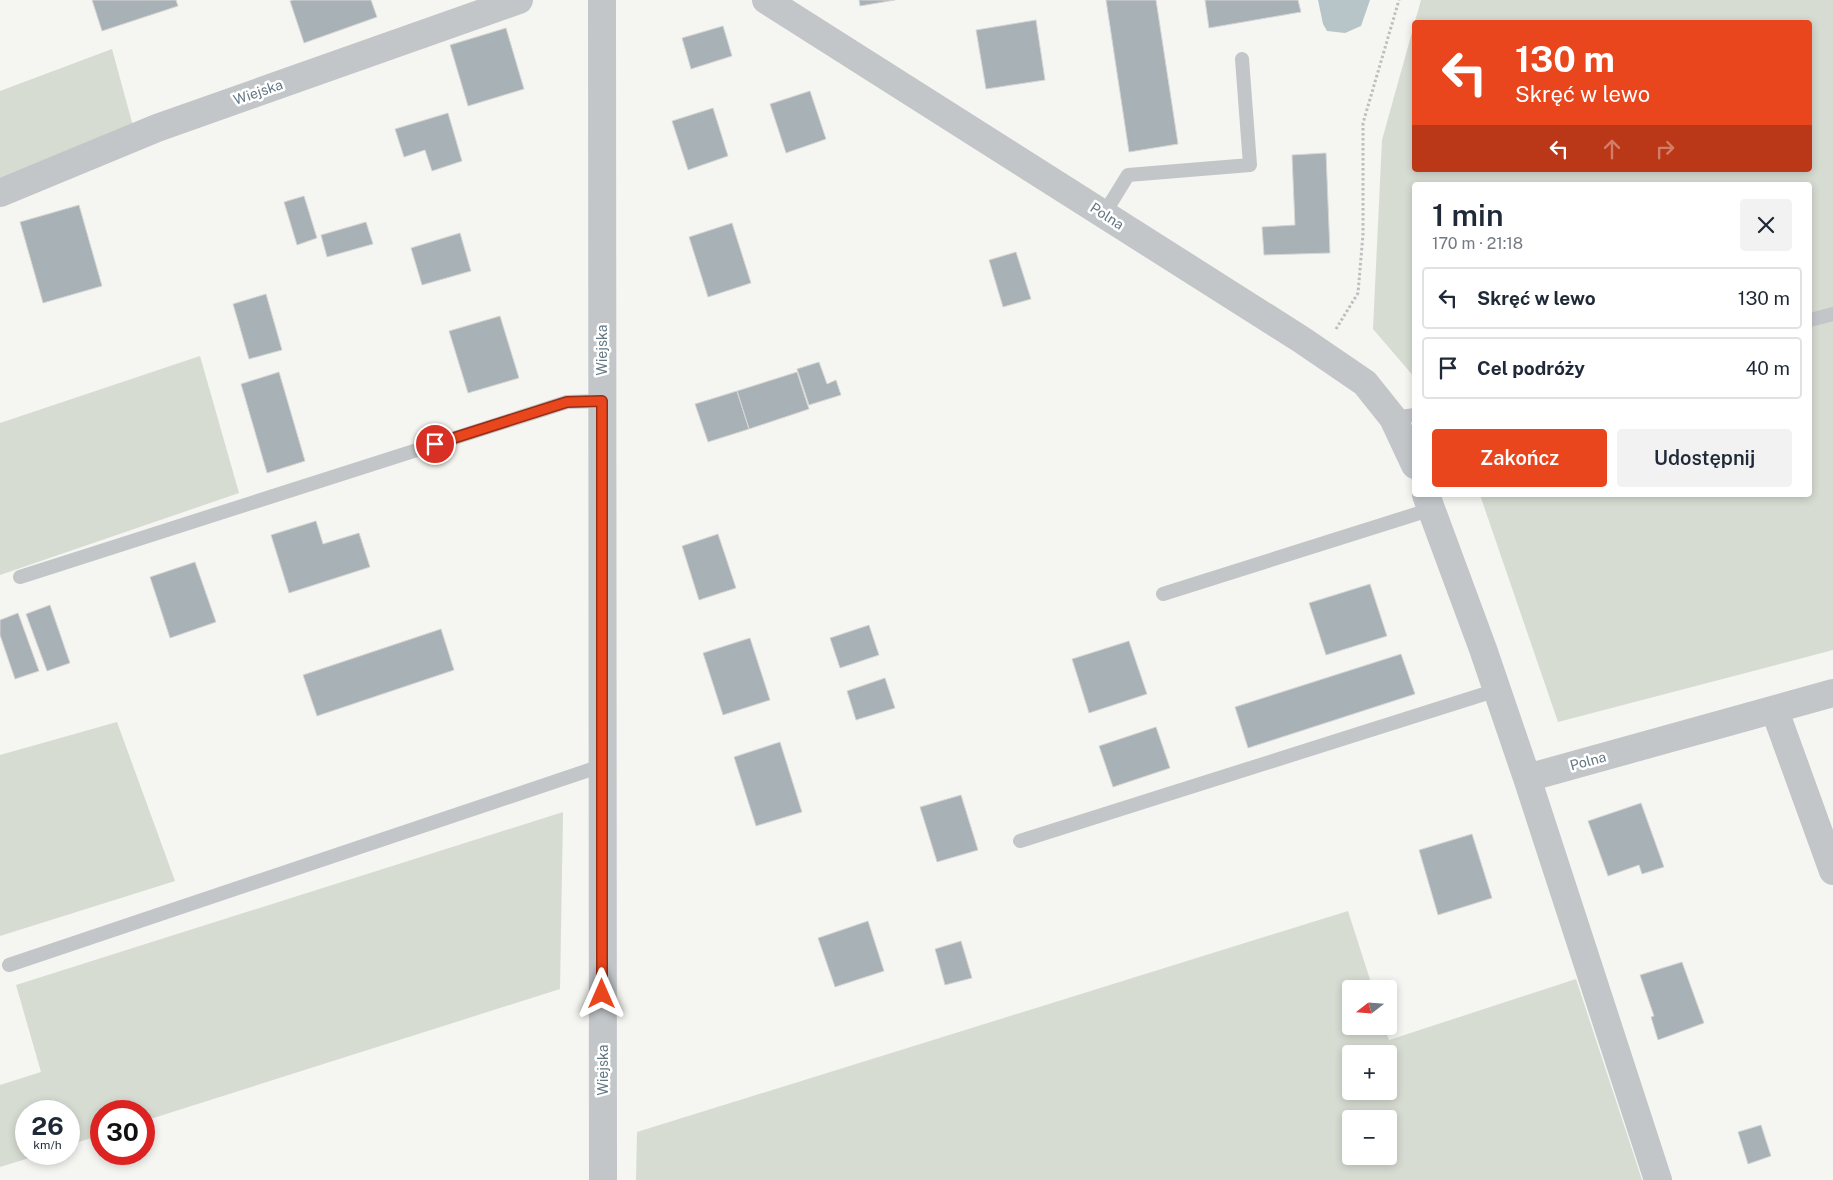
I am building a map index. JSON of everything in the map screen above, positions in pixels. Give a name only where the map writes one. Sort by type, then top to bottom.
[{"type":"street","name":"Wiejska","points":[[0,194],[157,128],[519,0]]},
{"type":"street","name":"Wiejska","points":[[602,0],[603,1180]]},
{"type":"street","name":"Polna","points":[[766,0],[1320,352],[1365,383],[1404,417],[1412,452]]},
{"type":"street","points":[[1429,502],[1527,778],[1658,1180]]},
{"type":"street","name":"Polna","points":[[1527,778],[1775,711],[1833,693]]},
{"type":"street","points":[[1775,711],[1833,871]]},
{"type":"lane","points":[[1104,214],[1128,175],[1250,165],[1242,59]]},
{"type":"lane","points":[[1812,319],[1833,314]]},
{"type":"lane","points":[[20,576],[567,402],[602,401]]},
{"type":"lane","points":[[1163,594],[1429,502]]},
{"type":"lane","points":[[1020,841],[1497,690]]},
{"type":"lane","points":[[9,965],[602,766]]},
{"type":"path","points":[[1320,352],[1358,293],[1363,234],[1363,123],[1399,0]]},
{"type":"shaded area","points":[[1318,0],[1370,0],[1361,26],[1345,33],[1327,31],[1323,24]]},
{"type":"shaded area","points":[[1421,0],[1833,0],[1833,650],[1558,722],[1481,497],[1812,497],[1812,182],[1412,182],[1412,374],[1373,329],[1382,140],[1412,32],[1412,172],[1812,172],[1812,20],[1415,20]]},
{"type":"shaded area","points":[[112,49],[133,126],[0,178],[0,91]]},
{"type":"shaded area","points":[[200,356],[239,493],[0,575],[0,423]]},
{"type":"shaded area","points":[[117,722],[175,881],[0,936],[0,755]]},
{"type":"shaded area","points":[[563,812],[560,989],[155,1118],[155,1100],[90,1100],[90,1138],[80,1142],[80,1100],[15,1100],[15,1162],[0,1167],[0,1085],[41,1072],[16,985]]},
{"type":"shaded area","points":[[1348,911],[1370,980],[1342,980],[1342,1035],[1387,1035],[1389,1040],[1576,979],[1642,1180],[636,1180],[637,1132]]},
{"type":"building","points":[[92,0],[176,0],[178,6],[102,31]]},
{"type":"building","points":[[371,0],[377,17],[304,43],[290,1]]},
{"type":"building","points":[[859,0],[895,0],[860,6]]},
{"type":"building","points":[[1106,0],[1156,0],[1178,144],[1129,152]]},
{"type":"building","points":[[1205,0],[1298,0],[1301,12],[1209,28]]},
{"type":"building","points":[[1036,20],[1045,80],[986,89],[976,30]]},
{"type":"building","points":[[723,26],[732,56],[691,69],[682,38]]},
{"type":"building","points":[[506,28],[524,89],[468,106],[450,45]]},
{"type":"building","points":[[810,91],[826,139],[786,153],[770,104]]},
{"type":"building","points":[[713,108],[728,156],[688,170],[672,121]]},
{"type":"building","points":[[448,113],[462,161],[432,171],[425,150],[404,157],[395,129]]},
{"type":"building","points":[[1326,153],[1330,253],[1264,255],[1262,227],[1295,225],[1292,155]]},
{"type":"building","points":[[304,196],[317,238],[297,245],[284,202]]},
{"type":"building","points":[[79,205],[102,286],[43,303],[20,222]]},
{"type":"building","points":[[366,222],[373,244],[327,257],[321,235]]},
{"type":"building","points":[[732,223],[751,283],[708,297],[689,237]]},
{"type":"building","points":[[460,233],[471,271],[422,285],[411,248]]},
{"type":"building","points":[[1016,252],[1031,299],[1003,307],[989,260]]},
{"type":"building","points":[[266,294],[282,350],[249,359],[233,304]]},
{"type":"building","points":[[500,316],[519,378],[468,393],[449,331]]},
{"type":"building","points":[[819,362],[827,384],[836,380],[841,395],[809,405],[797,369]]},
{"type":"building","points":[[279,372],[305,461],[267,473],[241,384]]},
{"type":"building","points":[[797,372],[809,409],[749,429],[737,391]]},
{"type":"building","points":[[737,391],[749,429],[708,442],[695,404]]},
{"type":"building","points":[[316,521],[323,544],[359,533],[370,567],[289,593],[271,535]]},
{"type":"building","points":[[718,534],[736,588],[699,600],[682,546]]},
{"type":"building","points":[[195,562],[216,622],[170,638],[150,577]]},
{"type":"building","points":[[1370,584],[1387,636],[1326,655],[1309,603]]},
{"type":"building","points":[[50,605],[70,663],[47,671],[26,614]]},
{"type":"building","points":[[18,613],[39,671],[15,679],[0,635],[0,620]]},
{"type":"building","points":[[869,625],[879,655],[840,668],[830,638]]},
{"type":"building","points":[[441,629],[454,670],[317,716],[303,675]]},
{"type":"building","points":[[750,638],[770,700],[723,715],[703,653]]},
{"type":"building","points":[[1129,641],[1147,694],[1089,713],[1072,659]]},
{"type":"building","points":[[1401,654],[1415,694],[1248,748],[1235,707]]},
{"type":"building","points":[[885,678],[895,708],[856,720],[847,691]]},
{"type":"building","points":[[1156,727],[1170,768],[1113,787],[1099,746]]},
{"type":"building","points":[[780,742],[802,812],[756,826],[734,757]]},
{"type":"building","points":[[961,795],[978,850],[937,862],[920,807]]},
{"type":"building","points":[[1641,803],[1664,867],[1642,874],[1639,865],[1608,876],[1588,821]]},
{"type":"building","points":[[1472,834],[1492,898],[1438,915],[1419,850]]},
{"type":"building","points":[[868,921],[884,971],[835,987],[818,938]]},
{"type":"building","points":[[961,941],[972,978],[945,985],[935,949]]},
{"type":"building","points":[[1682,962],[1704,1023],[1658,1040],[1651,1017],[1654,1016],[1640,975]]},
{"type":"building","points":[[1761,1125],[1771,1156],[1748,1164],[1738,1132]]},
{"type":"route","points":[[435,444],[567,402],[602,401],[602,994]]}]
